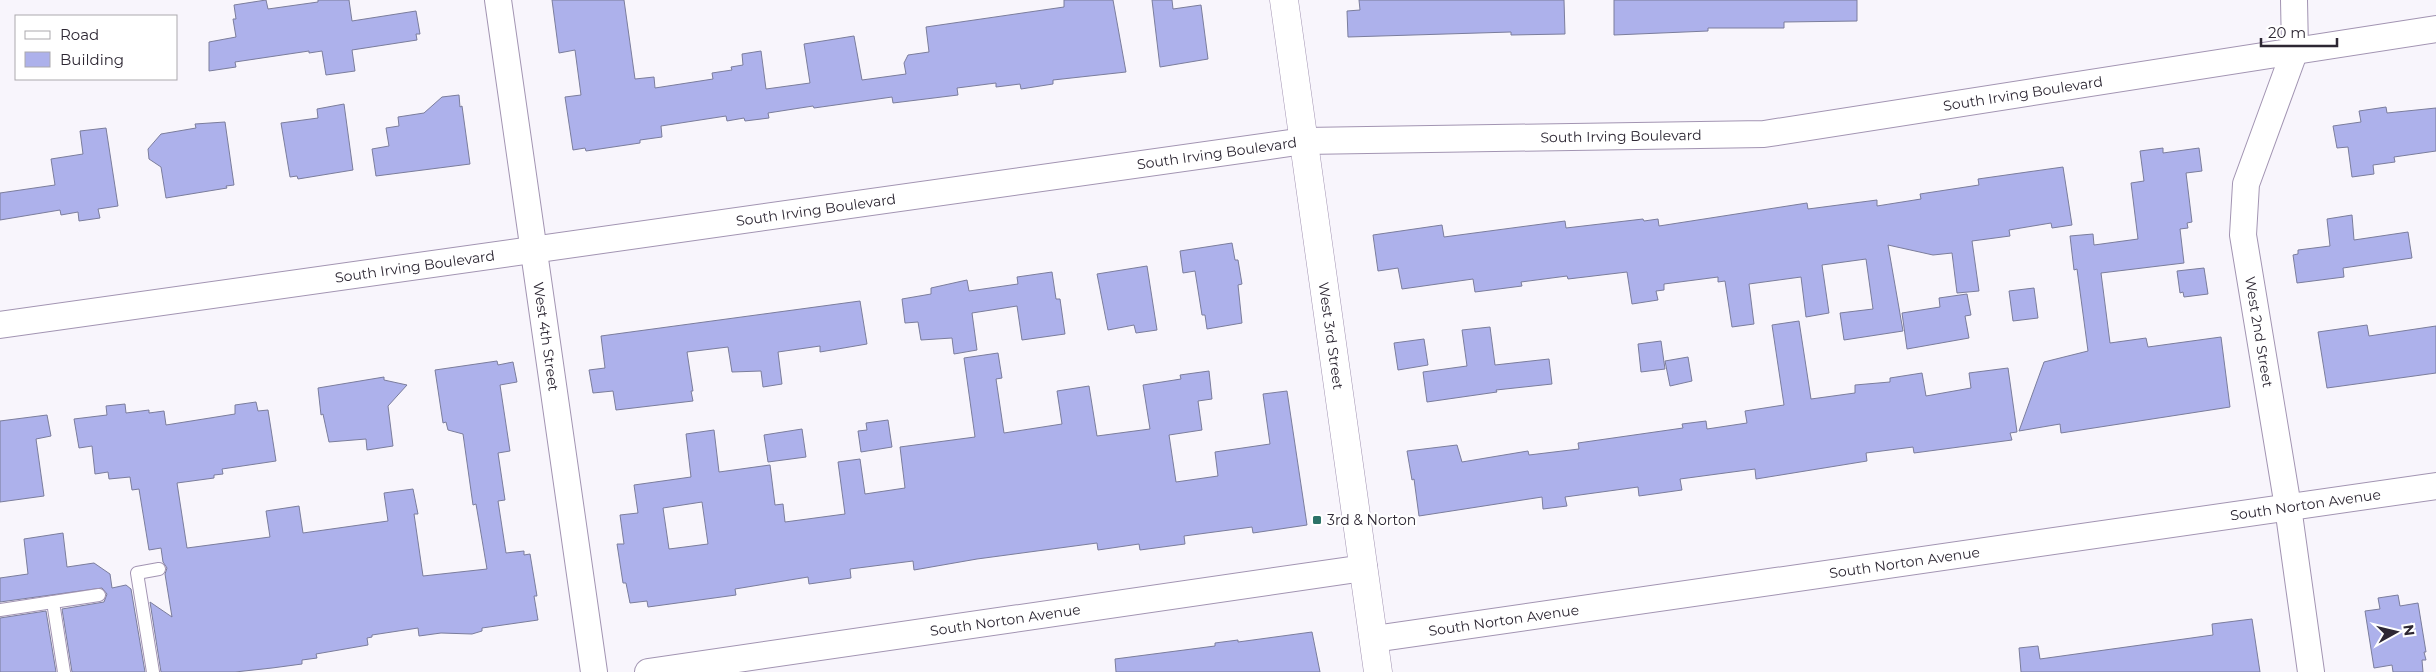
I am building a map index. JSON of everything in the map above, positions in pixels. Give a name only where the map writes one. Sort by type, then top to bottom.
[{"type":"main road","name":"West 3rd Street","points":[[1284,0],[1378,672]]},
{"type":"street","name":"West 4th Street","points":[[498,0],[594,672]]},
{"type":"street","name":"West 2nd Street","points":[[2294,0],[2295,50],[2246,184],[2243,235],[2288,507],[2311,672]]},
{"type":"street","name":"South Irving Boulevard","points":[[0,325],[1304,141],[1764,134],[2436,29]]},
{"type":"street","name":"South Norton Avenue","points":[[1374,638],[2436,486]]},
{"type":"street","name":"South Norton Avenue","points":[[648,672],[1364,568]]},
{"type":"lane","points":[[153,672],[137,573],[159,569]]},
{"type":"lane","points":[[0,610],[99,595]]},
{"type":"lane","points":[[54,602],[64,672]]},
{"type":"building","points":[[266,0],[268,9],[318,2],[318,0],[349,0],[352,21],[416,11],[420,34],[416,34],[417,40],[352,50],[355,71],[326,75],[322,51],[309,53],[309,51],[235,62],[236,67],[209,71],[209,42],[236,37],[233,19],[236,19],[234,5]]},
{"type":"building","points":[[552,0],[624,0],[635,79],[654,77],[655,88],[713,79],[712,73],[732,70],[731,67],[743,65],[742,54],[761,51],[766,89],[810,83],[804,44],[854,36],[862,80],[906,74],[904,63],[908,55],[929,52],[926,27],[1064,7],[1064,0],[1113,0],[1126,72],[1053,80],[1053,84],[1021,89],[1020,84],[996,87],[996,83],[957,88],[958,95],[893,103],[892,97],[814,108],[813,106],[768,113],[769,118],[745,121],[744,118],[727,121],[726,116],[661,126],[662,137],[640,140],[640,143],[586,151],[585,148],[573,150],[565,97],[581,95],[575,50],[559,53]]},
{"type":"building","points":[[1152,0],[1172,0],[1173,9],[1201,5],[1208,59],[1160,67]]},
{"type":"building","points":[[1359,0],[1564,0],[1565,34],[1511,35],[1511,32],[1348,37],[1347,11],[1360,10]]},
{"type":"building","points":[[1614,0],[1857,0],[1857,21],[1784,22],[1784,28],[1708,28],[1708,31],[1614,35]]},
{"type":"building","points":[[459,95],[470,164],[376,176],[372,149],[389,146],[386,128],[399,126],[398,117],[424,113],[442,97]]},
{"type":"building","points":[[344,104],[353,170],[298,179],[297,176],[290,177],[281,123],[318,118],[317,109]]},
{"type":"building","points":[[2386,107],[2387,113],[2436,108],[2436,151],[2394,157],[2395,162],[2373,165],[2374,174],[2352,177],[2348,147],[2337,148],[2333,126],[2361,122],[2359,111]]},
{"type":"building","points":[[225,122],[234,185],[226,186],[227,188],[166,198],[161,167],[149,159],[148,149],[161,134],[196,128],[195,124]]},
{"type":"building","points":[[106,128],[118,206],[98,209],[100,218],[79,221],[78,212],[61,215],[60,210],[0,220],[0,193],[55,185],[51,159],[83,154],[80,131]]},
{"type":"building","points":[[2163,148],[2163,153],[2199,148],[2202,171],[2186,173],[2192,222],[2187,223],[2188,228],[2180,229],[2184,263],[2101,273],[2110,343],[2146,338],[2148,347],[2221,337],[2230,407],[2061,433],[2060,424],[2019,431],[2044,362],[2088,351],[2077,269],[2074,270],[2070,236],[2093,234],[2094,245],[2138,239],[2131,183],[2144,181],[2140,151]]},
{"type":"building","points":[[2063,167],[2072,225],[2052,228],[2051,223],[2009,230],[2010,236],[1972,241],[1979,291],[1957,293],[1952,253],[1933,255],[1888,245],[1903,331],[1844,340],[1840,313],[1873,309],[1866,259],[1822,265],[1829,313],[1806,317],[1801,277],[1749,284],[1754,324],[1732,327],[1725,281],[1718,282],[1718,277],[1664,284],[1664,290],[1656,291],[1658,300],[1632,304],[1627,272],[1568,279],[1567,276],[1521,282],[1522,286],[1475,292],[1473,279],[1402,289],[1398,268],[1378,271],[1373,235],[1442,225],[1444,237],[1565,221],[1566,228],[1658,219],[1659,226],[1807,203],[1808,209],[1877,200],[1877,206],[1921,199],[1920,194],[1979,185],[1978,179]]},
{"type":"building","points":[[2352,215],[2354,240],[2408,232],[2412,258],[2343,268],[2344,277],[2297,283],[2293,255],[2298,254],[2298,250],[2330,246],[2327,219]]},
{"type":"building","points":[[1232,243],[1235,260],[1238,260],[1242,284],[1238,285],[1242,323],[1207,329],[1205,315],[1202,315],[1195,271],[1183,273],[1180,251]]},
{"type":"building","points":[[1147,266],[1157,330],[1136,333],[1134,325],[1108,330],[1097,274]]},
{"type":"building","points":[[2204,268],[2208,294],[2184,297],[2183,292],[2180,293],[2177,271]]},
{"type":"building","points":[[1052,272],[1056,299],[1060,299],[1065,334],[1022,340],[1017,306],[972,313],[977,350],[954,354],[952,338],[921,340],[918,322],[905,323],[902,299],[931,294],[931,288],[967,280],[969,291],[1018,284],[1017,277]]},
{"type":"building","points":[[2034,288],[2038,318],[2013,321],[2009,291]]},
{"type":"building","points":[[1967,294],[1971,315],[1965,316],[1969,338],[1907,349],[1902,313],[1940,307],[1939,298]]},
{"type":"building","points":[[860,301],[867,344],[820,352],[820,346],[778,352],[782,384],[763,387],[761,371],[732,372],[728,347],[687,352],[693,401],[616,410],[613,391],[593,393],[589,370],[605,368],[601,336]]},
{"type":"building","points":[[1799,321],[1811,399],[1855,393],[1855,385],[1890,382],[1890,378],[1922,373],[1926,396],[1971,388],[1969,373],[2008,368],[2017,432],[2010,433],[2012,440],[1914,453],[1913,447],[1866,453],[1867,461],[1756,479],[1755,469],[1680,479],[1682,490],[1639,496],[1638,487],[1565,497],[1567,506],[1543,509],[1542,497],[1419,516],[1414,479],[1412,480],[1407,451],[1457,445],[1462,462],[1528,451],[1529,455],[1579,449],[1578,443],[1683,428],[1682,424],[1706,421],[1707,429],[1747,423],[1745,411],[1784,405],[1772,325]]},
{"type":"building","points":[[2367,325],[2369,336],[2436,326],[2436,373],[2327,388],[2318,332]]},
{"type":"building","points":[[1490,327],[1495,365],[1549,359],[1552,384],[1496,390],[1497,392],[1427,402],[1423,372],[1467,366],[1462,330]]},
{"type":"building","points":[[1424,339],[1428,365],[1398,370],[1394,343]]},
{"type":"building","points":[[1661,341],[1665,369],[1641,372],[1638,344]]},
{"type":"building","points":[[998,353],[1002,378],[996,379],[1004,433],[1062,424],[1057,391],[1089,386],[1097,436],[1150,429],[1143,385],[1181,379],[1180,375],[1209,371],[1212,399],[1198,401],[1202,430],[1169,435],[1176,482],[1218,476],[1215,452],[1270,444],[1263,394],[1287,391],[1307,525],[1253,533],[1252,527],[1184,536],[1185,544],[1140,550],[1139,544],[1098,550],[1097,543],[977,559],[914,570],[913,561],[850,569],[851,578],[809,584],[808,577],[735,589],[736,595],[648,607],[647,601],[630,603],[626,583],[623,583],[617,544],[624,544],[620,515],[638,513],[634,485],[691,477],[686,434],[714,430],[719,472],[770,465],[775,505],[783,504],[785,522],[845,514],[838,462],[860,459],[865,494],[905,488],[900,447],[975,437],[964,358]],"holes":[[[702,502],[708,544],[669,549],[663,508]]]},
{"type":"building","points":[[1688,357],[1692,381],[1670,386],[1665,361]]},
{"type":"building","points":[[497,361],[498,365],[513,362],[517,382],[500,385],[510,451],[498,453],[505,500],[498,501],[506,553],[524,551],[524,555],[530,554],[537,596],[534,596],[538,620],[482,628],[482,631],[472,634],[441,633],[419,636],[418,628],[372,635],[372,637],[367,638],[368,645],[316,654],[317,658],[302,660],[302,664],[235,672],[161,672],[150,602],[172,617],[165,574],[167,568],[163,562],[161,548],[149,550],[139,489],[132,490],[130,477],[109,479],[108,472],[95,474],[92,446],[79,448],[74,419],[107,415],[106,406],[125,404],[126,413],[149,410],[149,413],[164,411],[166,425],[235,414],[235,405],[256,402],[258,411],[268,410],[276,461],[222,469],[223,474],[214,475],[214,478],[177,483],[187,548],[270,537],[266,511],[299,506],[303,533],[388,521],[384,493],[413,489],[418,514],[414,514],[423,576],[487,569],[476,504],[473,505],[463,434],[448,430],[446,422],[443,423],[435,370]]},
{"type":"building","points":[[384,377],[384,380],[407,385],[388,406],[393,446],[367,450],[366,439],[329,442],[323,414],[321,415],[318,388]]},
{"type":"building","points":[[47,415],[51,436],[36,439],[44,496],[0,502],[0,421]]},
{"type":"building","points":[[888,420],[892,447],[861,452],[858,431],[867,430],[866,423]]},
{"type":"building","points":[[802,429],[806,457],[768,462],[764,435]]},
{"type":"building","points":[[63,533],[67,567],[94,563],[110,574],[112,588],[126,585],[131,589],[145,672],[72,672],[62,609],[104,602],[107,594],[102,588],[0,602],[0,578],[28,574],[24,539]]},
{"type":"building","points":[[2398,595],[2400,606],[2418,603],[2426,652],[2424,652],[2426,660],[2422,660],[2423,672],[2393,672],[2392,665],[2374,668],[2365,611],[2380,609],[2378,598]]},
{"type":"building","points":[[46,611],[56,672],[0,672],[0,618]]},
{"type":"building","points":[[2252,619],[2260,672],[2021,672],[2019,648],[2038,646],[2040,659],[2213,635],[2212,624]]},
{"type":"building","points":[[1312,632],[1320,672],[1116,672],[1115,659],[1215,646],[1215,643],[1238,640],[1238,642]]},
{"type":"place","name":"3rd & Norton","points":[[1317,520]]}]
